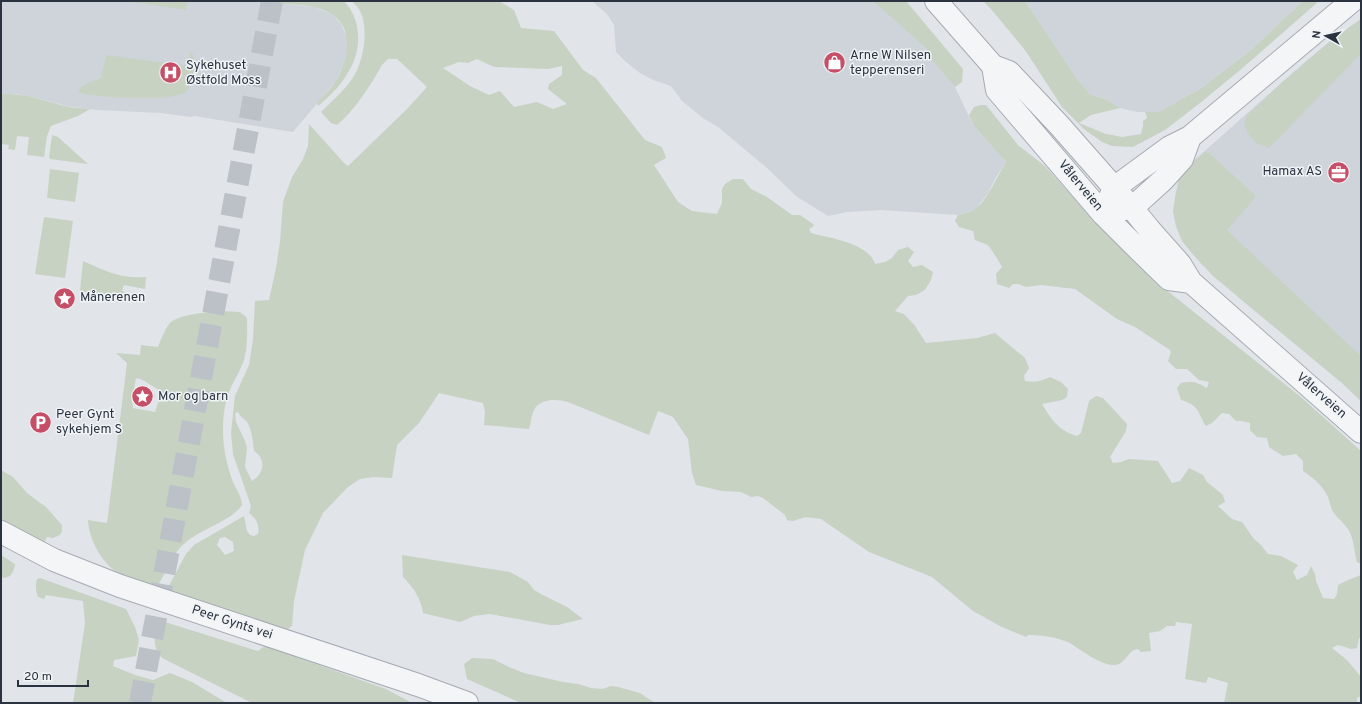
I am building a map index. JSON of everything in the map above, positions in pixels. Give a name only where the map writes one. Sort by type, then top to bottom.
[{"type":"street","name":"Vålerveien","points":[[936,1],[993,66],[1009,72],[1059,125],[1180,264],[1191,282],[1361,432]]},
{"type":"street","points":[[1103,214],[1114,188],[1170,147],[1190,137],[1352,1]]},
{"type":"street","name":"Vålerveien","points":[[993,66],[997,90],[1103,214],[1169,279],[1191,282]]},
{"type":"street","points":[[1103,214],[1132,208],[1164,179],[1182,159],[1190,137]]},
{"type":"street","name":"Peer Gynts vei","points":[[1,532],[54,560],[120,586],[388,675],[467,703]]},
{"type":"shaded area","name":"Sykehuset Østfold Moss","points":[[1,1],[257,1],[314,7],[332,14],[341,24],[347,38],[348,47],[343,65],[336,81],[293,132],[194,116],[96,110],[67,106],[17,94],[1,94]]},
{"type":"shaded area","points":[[592,1],[897,1],[956,84],[955,87],[973,125],[1006,162],[988,193],[976,209],[958,215],[881,210],[847,212],[828,216],[796,196],[767,168],[718,127],[703,118],[682,101],[671,86],[653,80],[640,73],[625,61],[616,52],[614,25],[607,14]]},
{"type":"shaded area","points":[[1025,1],[1303,1],[1251,50],[1200,89],[1158,112],[1137,112],[1120,108],[1109,101],[1090,94],[1078,80]]},
{"type":"shaded area","points":[[1361,19],[1361,401],[1342,383],[1244,302],[1202,265],[1182,241],[1176,226],[1173,211],[1176,191],[1190,164],[1305,62],[1330,41]]},
{"type":"green space","points":[[126,1],[188,1],[186,10]]},
{"type":"green space","points":[[257,1],[344,1],[350,9],[357,26],[358,44],[356,53],[349,71],[343,81],[318,106],[317,103],[337,79],[346,56],[346,35],[342,25],[336,17],[326,11],[313,7]]},
{"type":"green space","points":[[352,1],[499,1],[514,10],[521,28],[554,31],[583,70],[596,78],[645,140],[662,147],[666,158],[654,165],[678,202],[692,211],[717,214],[722,203],[722,189],[725,184],[733,179],[743,179],[751,189],[767,197],[792,215],[800,215],[813,224],[814,226],[809,229],[811,233],[838,239],[857,246],[871,257],[875,264],[885,262],[892,258],[898,250],[908,247],[914,252],[908,261],[913,267],[922,265],[933,272],[931,280],[925,290],[916,295],[908,296],[895,311],[904,314],[915,326],[926,343],[977,338],[995,333],[1025,358],[1029,368],[1024,376],[1025,381],[1032,382],[1044,380],[1050,377],[1061,382],[1068,389],[1067,397],[1062,400],[1042,404],[1060,428],[1077,436],[1081,433],[1089,401],[1096,396],[1103,398],[1127,424],[1126,431],[1110,457],[1113,463],[1129,459],[1158,461],[1172,483],[1180,481],[1189,468],[1203,475],[1207,482],[1223,495],[1225,502],[1218,506],[1232,519],[1242,522],[1254,539],[1268,554],[1281,556],[1298,565],[1293,572],[1297,580],[1307,575],[1311,566],[1323,598],[1334,599],[1337,594],[1338,585],[1361,575],[1361,638],[1359,638],[1357,648],[1351,649],[1338,645],[1332,648],[1347,660],[1361,677],[1361,696],[1357,698],[1357,703],[1224,703],[1228,683],[1208,677],[1206,683],[1185,679],[1192,624],[1176,622],[1175,626],[1167,626],[1160,631],[1149,633],[1151,651],[1141,652],[1138,649],[1135,650],[1124,660],[1114,665],[1103,663],[1070,643],[1060,639],[1038,635],[1028,635],[1026,637],[1002,627],[973,611],[932,577],[869,552],[821,519],[806,517],[793,521],[787,520],[785,515],[763,498],[758,496],[751,497],[741,492],[722,491],[696,485],[692,473],[688,439],[673,417],[658,411],[649,435],[568,402],[559,400],[549,400],[540,403],[533,412],[529,429],[484,425],[485,412],[483,403],[439,393],[419,423],[397,445],[392,478],[373,477],[360,479],[348,487],[323,513],[305,550],[294,601],[292,626],[288,629],[171,592],[169,586],[186,554],[194,545],[244,516],[247,531],[250,535],[254,536],[258,534],[258,525],[254,517],[249,513],[251,506],[233,454],[231,433],[235,396],[249,365],[253,339],[255,301],[269,300],[280,242],[283,202],[292,177],[303,159],[308,146],[309,124],[348,166],[407,109],[427,87],[397,59],[388,59],[382,65],[356,105],[337,125],[331,123],[321,112],[352,79],[362,56],[365,29],[359,8]],"holes":[[[477,59],[494,67],[548,69],[562,66],[562,75],[549,84],[548,89],[567,104],[553,109],[537,102],[514,107],[500,91],[489,95],[470,86],[443,68],[459,62],[468,63]],[[238,412],[249,425],[254,451],[261,458],[261,471],[252,481],[245,467],[247,448],[236,422],[235,413]],[[225,537],[233,542],[234,551],[225,555],[217,545],[220,538]]]},
{"type":"green space","points":[[873,1],[906,1],[963,69],[962,82],[955,87],[928,55],[927,49]]},
{"type":"green space","points":[[983,1],[1025,1],[1078,80],[1090,94],[1109,101],[1120,108],[1091,115],[1079,123],[1106,134],[1122,137],[1141,134],[1143,121],[1147,118],[1145,112],[1158,112],[1200,89],[1251,50],[1303,1],[1319,1],[1200,103],[1165,130],[1133,147],[1112,146],[1102,142],[1084,129],[1062,107],[1025,50]]},
{"type":"green space","points":[[1361,19],[1361,54],[1269,148],[1256,143],[1249,135],[1244,125],[1247,115],[1317,53]]},
{"type":"green space","points":[[190,51],[194,58],[193,76],[187,91],[180,95],[168,97],[134,98],[100,96],[78,92],[84,85],[101,78],[106,55],[188,66]]},
{"type":"green space","points":[[1,94],[26,96],[68,107],[90,109],[78,116],[51,126],[47,136],[44,157],[27,155],[29,137],[17,136],[15,150],[8,149],[9,145],[1,144]]},
{"type":"green space","points":[[986,105],[1018,145],[1046,167],[1096,223],[1165,289],[1301,397],[1361,451],[1361,564],[1357,562],[1353,541],[1348,529],[1335,515],[1325,491],[1303,471],[1303,461],[1296,454],[1283,456],[1269,447],[1267,438],[1257,437],[1250,430],[1250,423],[1236,421],[1229,414],[1222,413],[1212,423],[1206,426],[1197,409],[1192,404],[1181,400],[1177,388],[1181,383],[1195,382],[1207,388],[1209,382],[1199,380],[1187,369],[1176,369],[1168,361],[1171,352],[1170,350],[1135,327],[1117,319],[1075,289],[1041,285],[1026,287],[1018,284],[1013,284],[1009,288],[997,284],[996,274],[1002,267],[995,255],[988,245],[975,240],[973,231],[959,227],[955,221],[958,215],[972,210],[980,205],[1006,162],[973,125],[969,115],[974,107]]},
{"type":"green space","points":[[52,135],[58,137],[88,164],[50,159]]},
{"type":"green space","points":[[1205,152],[1209,153],[1255,195],[1255,198],[1227,230],[1361,356],[1361,401],[1342,383],[1213,276],[1182,241],[1176,226],[1173,211],[1179,177],[1190,164]]},
{"type":"green space","points":[[50,169],[79,173],[75,202],[47,198]]},
{"type":"green space","points":[[44,217],[73,221],[65,278],[35,274]]},
{"type":"green space","points":[[83,261],[106,271],[121,275],[129,277],[146,277],[145,289],[124,285],[122,291],[126,292],[126,298],[80,291]]},
{"type":"green space","points":[[222,311],[240,312],[247,318],[247,339],[244,360],[228,396],[223,424],[223,437],[227,463],[233,482],[239,493],[242,505],[238,510],[224,520],[191,538],[180,547],[158,585],[154,586],[121,575],[114,571],[98,552],[89,528],[88,520],[107,523],[127,363],[116,353],[140,355],[141,345],[158,347],[166,329],[173,321],[186,316]],"holes":[[[136,378],[160,390],[161,394],[155,412],[133,408],[132,400]]]},
{"type":"green space","points":[[1,470],[13,477],[27,493],[46,507],[62,525],[60,535],[53,538],[47,537],[44,543],[1,519]]},
{"type":"green space","points":[[1,555],[15,564],[11,575],[4,578],[1,577]]},
{"type":"green space","points":[[402,555],[510,572],[528,582],[534,590],[567,607],[583,619],[558,625],[550,625],[490,614],[474,616],[460,622],[423,613],[416,593],[403,577]]},
{"type":"green space","points":[[40,578],[126,609],[135,627],[139,640],[136,656],[114,660],[113,666],[135,675],[153,680],[170,673],[192,682],[227,703],[73,703],[85,623],[83,601],[46,595],[44,599],[38,597],[36,584],[37,579]]},
{"type":"green space","points":[[165,622],[258,651],[265,646],[386,689],[412,703],[252,703],[162,658],[156,649],[155,639],[158,630]]},
{"type":"green space","points":[[472,658],[493,659],[524,673],[591,688],[602,689],[611,686],[618,687],[640,693],[655,703],[521,703],[467,679],[464,664]]},
{"type":"tunnel","points":[[140,703],[272,1]]},
{"type":"place","name":"Arne W Nilsen tepperenseri","points":[[835,63]]},
{"type":"place","name":"Sykehuset Østfold Moss","points":[[170,73]]},
{"type":"place","name":"Hamax AS","points":[[1338,172]]},
{"type":"place","name":"Månerenen","points":[[64,298]]},
{"type":"place","name":"Mor og barn","points":[[142,397]]},
{"type":"place","name":"Peer Gynt sykehjem S","points":[[41,422]]}]
